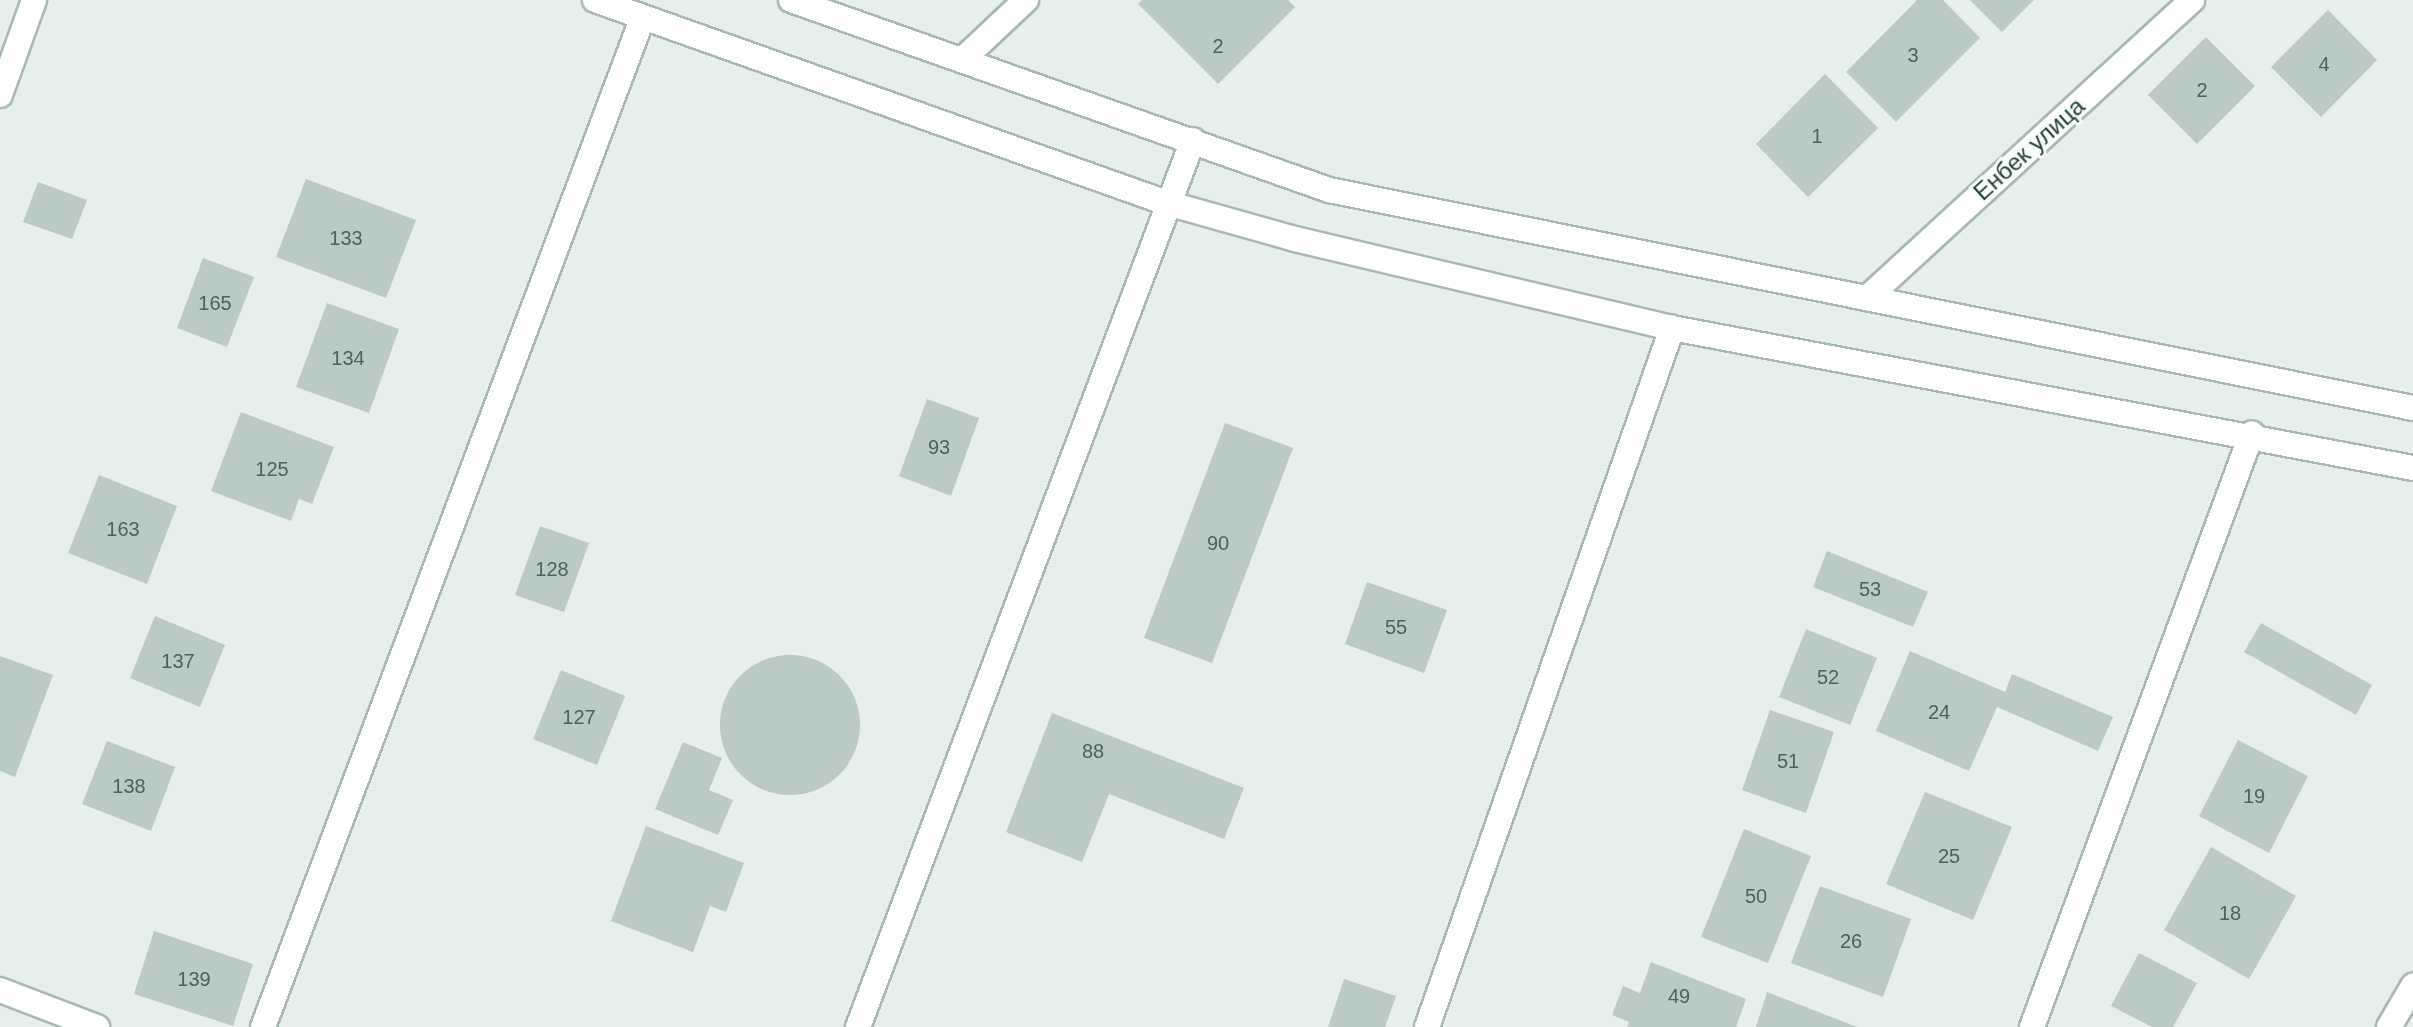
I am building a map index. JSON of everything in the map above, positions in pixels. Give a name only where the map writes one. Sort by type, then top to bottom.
[{"type":"street","points":[[0,95],[34,0]]},
{"type":"street","points":[[595,0],[1167,203],[1672,328],[2252,433],[2413,468]]},
{"type":"street","points":[[791,0],[1329,190],[2413,408]]},
{"type":"street","points":[[962,60],[1026,0]]},
{"type":"street","name":"Енбек улица","points":[[1867,298],[2192,0]]},
{"type":"street","points":[[263,1027],[642,19]]},
{"type":"street","points":[[858,1027],[1193,140]]},
{"type":"street","points":[[1427,1027],[1672,328]]},
{"type":"street","points":[[2032,1027],[2252,433]]},
{"type":"street","points":[[2389,1027],[2413,986]]},
{"type":"street","points":[[0,990],[97,1027]]},
{"type":"building","points":[[1142,0],[1288,0],[1295,7],[1218,84],[1138,4]]},
{"type":"building","points":[[1917,0],[1943,0],[1980,38],[1896,122],[1846,72]]},
{"type":"building","points":[[1970,0],[2034,0],[2002,32]]},
{"type":"building","points":[[2328,10],[2377,60],[2321,117],[2271,67]]},
{"type":"building","points":[[2206,37],[2255,86],[2197,144],[2148,95]]},
{"type":"building","points":[[1825,74],[1878,128],[1808,197],[1756,144]]},
{"type":"building","points":[[306,179],[416,220],[386,298],[276,257]]},
{"type":"building","points":[[38,182],[87,200],[72,239],[23,222]]},
{"type":"building","points":[[203,258],[254,277],[227,347],[177,328]]},
{"type":"building","points":[[327,303],[399,329],[369,413],[296,387]]},
{"type":"building","points":[[927,399],[979,418],[951,496],[899,476]]},
{"type":"building","points":[[241,412],[334,447],[312,504],[299,499],[291,521],[211,491]]},
{"type":"building","points":[[1225,423],[1293,448],[1212,663],[1144,638]]},
{"type":"building","points":[[99,475],[177,506],[147,584],[68,553]]},
{"type":"building","points":[[540,526],[589,543],[564,612],[515,595]]},
{"type":"building","points":[[1827,551],[1928,592],[1913,627],[1813,587]]},
{"type":"building","points":[[1367,582],[1447,610],[1424,673],[1345,644]]},
{"type":"building","points":[[155,616],[225,645],[200,707],[130,678]]},
{"type":"building","points":[[2261,623],[2372,685],[2356,715],[2244,652]]},
{"type":"building","points":[[1806,629],[1877,658],[1850,725],[1779,697]]},
{"type":"building","points":[[1910,651],[2005,692],[2012,674],[2113,717],[2098,751],[1997,707],[1969,771],[1876,731]]},
{"type":"building","points":[[790,655],[817,660],[840,675],[855,698],[860,725],[855,752],[840,775],[817,790],[790,795],[763,790],[740,775],[725,752],[720,725],[725,698],[740,675],[763,660]]},
{"type":"building","points":[[0,656],[53,675],[15,777],[0,771]]},
{"type":"building","points":[[561,670],[625,696],[597,765],[533,739]]},
{"type":"building","points":[[1770,710],[1834,732],[1806,813],[1742,790]]},
{"type":"building","points":[[1052,713],[1244,788],[1224,839],[1109,794],[1082,862],[1006,832]]},
{"type":"building","points":[[2238,740],[2308,776],[2269,853],[2199,816]]},
{"type":"building","points":[[107,741],[175,767],[151,831],[82,804]]},
{"type":"building","points":[[683,742],[722,758],[709,790],[733,800],[718,835],[655,809]]},
{"type":"building","points":[[1925,792],[2012,827],[1973,920],[1886,884]]},
{"type":"building","points":[[646,826],[744,863],[726,912],[710,906],[693,952],[611,921]]},
{"type":"building","points":[[1744,829],[1811,856],[1768,963],[1701,937]]},
{"type":"building","points":[[2211,847],[2296,896],[2249,979],[2164,930]]},
{"type":"building","points":[[1820,886],[1911,919],[1883,997],[1791,963]]},
{"type":"building","points":[[154,931],[253,964],[233,1026],[134,994]]},
{"type":"building","points":[[2139,953],[2197,983],[2173,1027],[2152,1027],[2111,1006]]},
{"type":"building","points":[[1651,962],[1746,999],[1736,1027],[1627,1027],[1629,1022],[1612,1015],[1623,986],[1640,993]]},
{"type":"building","points":[[1344,979],[1396,996],[1385,1027],[1328,1027]]},
{"type":"building","points":[[1767,992],[1857,1027],[1756,1027]]}]
